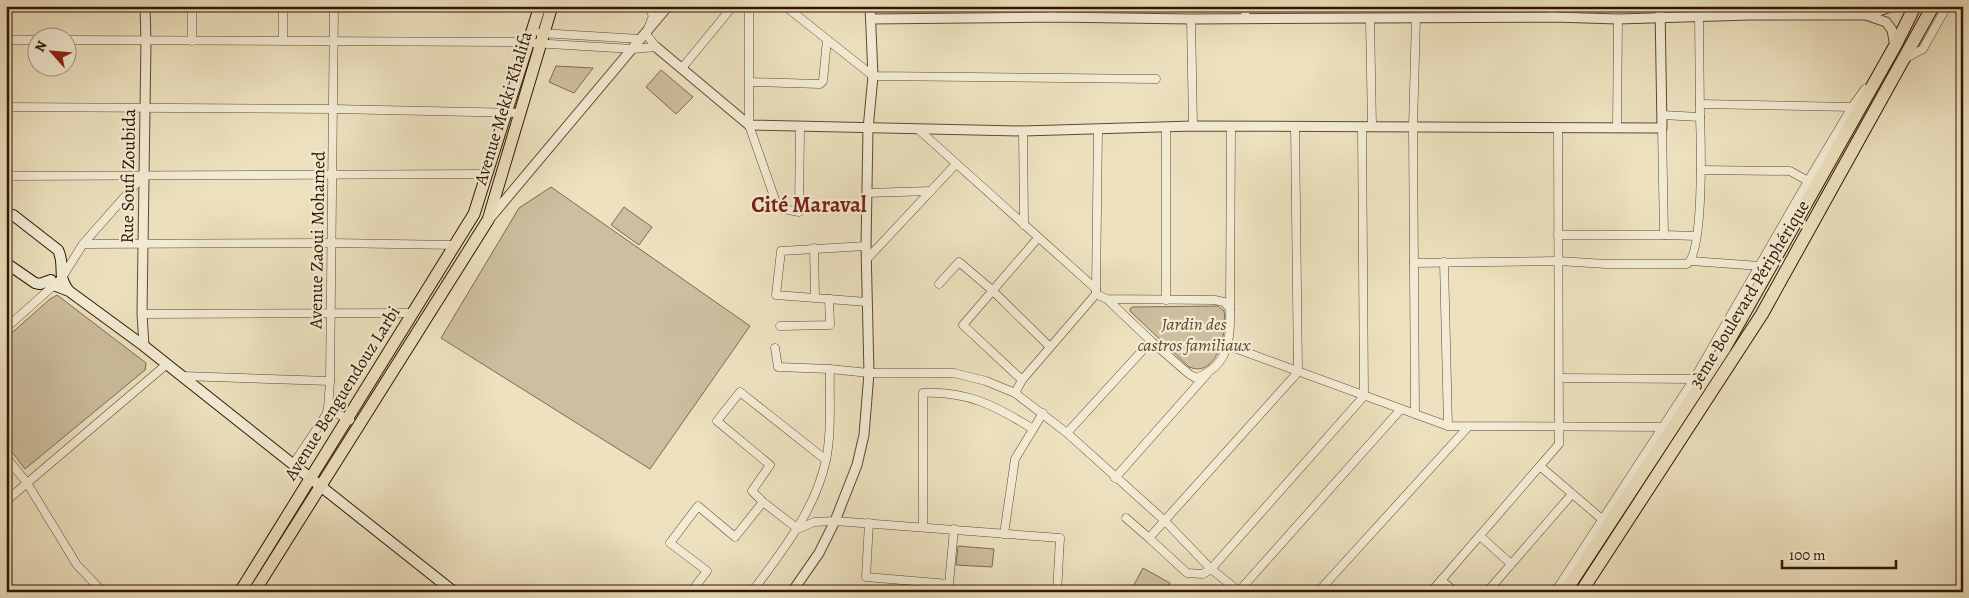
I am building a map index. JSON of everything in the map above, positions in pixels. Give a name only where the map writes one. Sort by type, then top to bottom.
[{"type":"highway","name":"3ème Boulevard Périphérique","points":[[1565,592],[1668,427],[1724,349],[1895,46],[1915,6]]},
{"type":"highway","name":"3ème Boulevard Périphérique","points":[[1581,592],[1762,314],[1906,58],[1933,6]]},
{"type":"main road","name":"Avenue Mekki Khalifa","points":[[254,592],[488,220],[520,113],[536,38],[540,6]]},
{"type":"main road","name":"Avenue Mekki Khalifa","points":[[474,214],[507,111],[536,38],[552,6]]},
{"type":"main road","name":"Avenue Benguendouz Larbi","points":[[240,592],[474,214]]},
{"type":"main road","points":[[6,215],[13,215],[58,250],[61,256],[61,265],[54,282]]},
{"type":"main road","points":[[6,263],[34,284],[54,282],[69,291],[144,346],[294,463],[454,592]]},
{"type":"main road","points":[[54,282],[61,265]]},
{"type":"street","name":"Rue Soufi Zoubida","points":[[144,346],[142,314],[143,176],[146,107],[145,6]]},
{"type":"street","points":[[192,6],[192,41]]},
{"type":"street","points":[[283,6],[283,41]]},
{"type":"street","name":"Avenue Zaoui Mohamed","points":[[294,463],[328,409],[334,176],[334,6]]},
{"type":"street","points":[[643,37],[653,16],[648,6]]},
{"type":"street","points":[[488,220],[668,6]]},
{"type":"street","points":[[682,68],[733,6]]},
{"type":"street","points":[[749,6],[749,125],[778,208],[799,212],[800,127]]},
{"type":"street","points":[[785,6],[873,76],[1156,79]]},
{"type":"street","points":[[792,592],[819,553],[836,521],[857,465],[864,435],[869,373],[866,246],[868,129],[873,76],[870,6]]},
{"type":"street","points":[[1053,6],[1053,17]]},
{"type":"street","points":[[1246,6],[1246,18]]},
{"type":"street","points":[[1552,6],[1553,17]]},
{"type":"street","points":[[1660,6],[1664,234]]},
{"type":"street","points":[[1711,6],[1711,16]]},
{"type":"street","points":[[1906,58],[1923,49],[1947,6]]},
{"type":"street","points":[[1866,15],[1891,7]]},
{"type":"street","points":[[871,19],[1053,17],[1191,19],[1660,18],[1711,16],[1750,11],[1866,15],[1886,22],[1892,30],[1895,46]]},
{"type":"street","points":[[1691,261],[1694,255],[1701,170],[1700,16]]},
{"type":"street","points":[[1415,414],[1413,127],[1416,18]]},
{"type":"street","points":[[1617,128],[1618,18]]},
{"type":"street","points":[[1191,19],[1193,126]]},
{"type":"street","points":[[1370,19],[1372,126]]},
{"type":"street","points":[[78,40],[516,42],[536,38],[643,37],[749,125],[1023,131],[1098,130],[1166,126],[1662,128]]},
{"type":"street","points":[[536,38],[633,49],[656,47]]},
{"type":"street","points":[[6,40],[28,40]]},
{"type":"street","points":[[750,82],[820,84],[823,81],[827,40]]},
{"type":"street","points":[[1555,592],[1668,427],[1852,107],[1864,90],[1877,78]]},
{"type":"street","points":[[1700,104],[1852,107]]},
{"type":"street","points":[[6,107],[507,111],[520,113]]},
{"type":"street","points":[[1662,115],[1700,117]]},
{"type":"street","points":[[1166,126],[1166,300]]},
{"type":"street","points":[[1115,478],[1219,362],[1229,346],[1231,330],[1231,127]]},
{"type":"street","points":[[1149,538],[1298,372],[1295,127]]},
{"type":"street","points":[[1126,518],[1187,574],[1203,574],[1211,569],[1364,396],[1362,127]]},
{"type":"street","points":[[1431,592],[1560,444],[1558,128]]},
{"type":"street","points":[[919,130],[1096,292],[1107,299],[1150,341],[1189,374],[1196,378],[1207,374]]},
{"type":"street","points":[[1015,393],[1022,380],[1096,292],[1098,130]]},
{"type":"street","points":[[1023,131],[1024,225]]},
{"type":"street","points":[[866,260],[956,164]]},
{"type":"street","points":[[1701,170],[1790,171],[1808,181]]},
{"type":"street","points":[[6,176],[487,174]]},
{"type":"street","points":[[6,328],[54,282],[143,176]]},
{"type":"street","points":[[867,194],[931,191]]},
{"type":"street","points":[[1558,235],[1664,234],[1696,236]]},
{"type":"street","points":[[1022,380],[963,325],[1038,238]]},
{"type":"street","points":[[84,244],[455,244]]},
{"type":"street","points":[[866,246],[781,251],[776,295],[867,302]]},
{"type":"street","points":[[814,248],[815,297]]},
{"type":"street","points":[[58,250],[73,260]]},
{"type":"street","points":[[1414,262],[1559,261],[1680,265],[1691,261],[1760,266]]},
{"type":"street","points":[[939,284],[959,262],[992,290],[1050,347]]},
{"type":"street","points":[[1444,262],[1448,426]]},
{"type":"street","points":[[780,326],[830,325],[829,299]]},
{"type":"street","points":[[1107,299],[1215,300],[1224,302],[1230,309]]},
{"type":"street","points":[[142,314],[411,314]]},
{"type":"street","points":[[1067,434],[1150,341]]},
{"type":"street","points":[[1229,346],[1448,426],[1668,427]]},
{"type":"street","points":[[775,348],[778,367],[869,373],[954,373],[986,381],[1015,393],[1043,413],[1165,520],[1211,569],[1240,591],[1401,409]]},
{"type":"street","points":[[6,500],[167,364]]},
{"type":"street","points":[[752,592],[798,529],[820,481],[829,440],[830,369]]},
{"type":"street","points":[[182,376],[330,381]]},
{"type":"street","points":[[1559,378],[1694,379]]},
{"type":"street","points":[[798,529],[752,491],[770,465],[717,422],[740,392],[826,460]]},
{"type":"street","points":[[922,527],[923,393],[944,392],[984,401],[1003,410],[1032,430]]},
{"type":"street","points":[[328,409],[359,425]]},
{"type":"street","points":[[1004,534],[1015,459],[1043,413]]},
{"type":"street","points":[[1318,592],[1468,427]]},
{"type":"street","points":[[6,457],[27,483],[77,565],[103,592]]},
{"type":"street","points":[[1540,467],[1603,520]]},
{"type":"street","points":[[1487,592],[1572,494]]},
{"type":"street","points":[[692,592],[707,571],[670,543],[698,506],[736,537],[764,502]]},
{"type":"street","points":[[798,529],[814,522],[836,521],[1060,538],[1057,592]]},
{"type":"street","points":[[869,523],[866,578],[949,584],[954,529]]},
{"type":"street","points":[[1480,536],[1511,564]]},
{"type":"street","points":[[1442,580],[1455,592]]},
{"type":"green space","points":[[556,66],[593,68],[574,93],[549,82]]},
{"type":"green space","points":[[661,70],[693,97],[676,114],[646,87]]},
{"type":"green space","points":[[551,187],[750,326],[650,469],[441,338],[519,208]]},
{"type":"green space","points":[[624,207],[652,227],[639,245],[611,225]]},
{"type":"green space","points":[[57,295],[146,363],[145,370],[25,469],[6,444],[6,338]]},
{"type":"green space","name":"Jardin des castros familiaux","points":[[1218,306],[1224,311],[1225,320],[1222,341],[1213,360],[1207,366],[1199,369],[1189,367],[1130,311],[1132,307]]},
{"type":"green space","points":[[958,546],[994,549],[992,567],[956,565]]},
{"type":"green space","points":[[1143,568],[1170,583],[1166,592],[1130,592]]},
{"type":"district","name":"Cité Maraval","points":[[809,205]]}]
